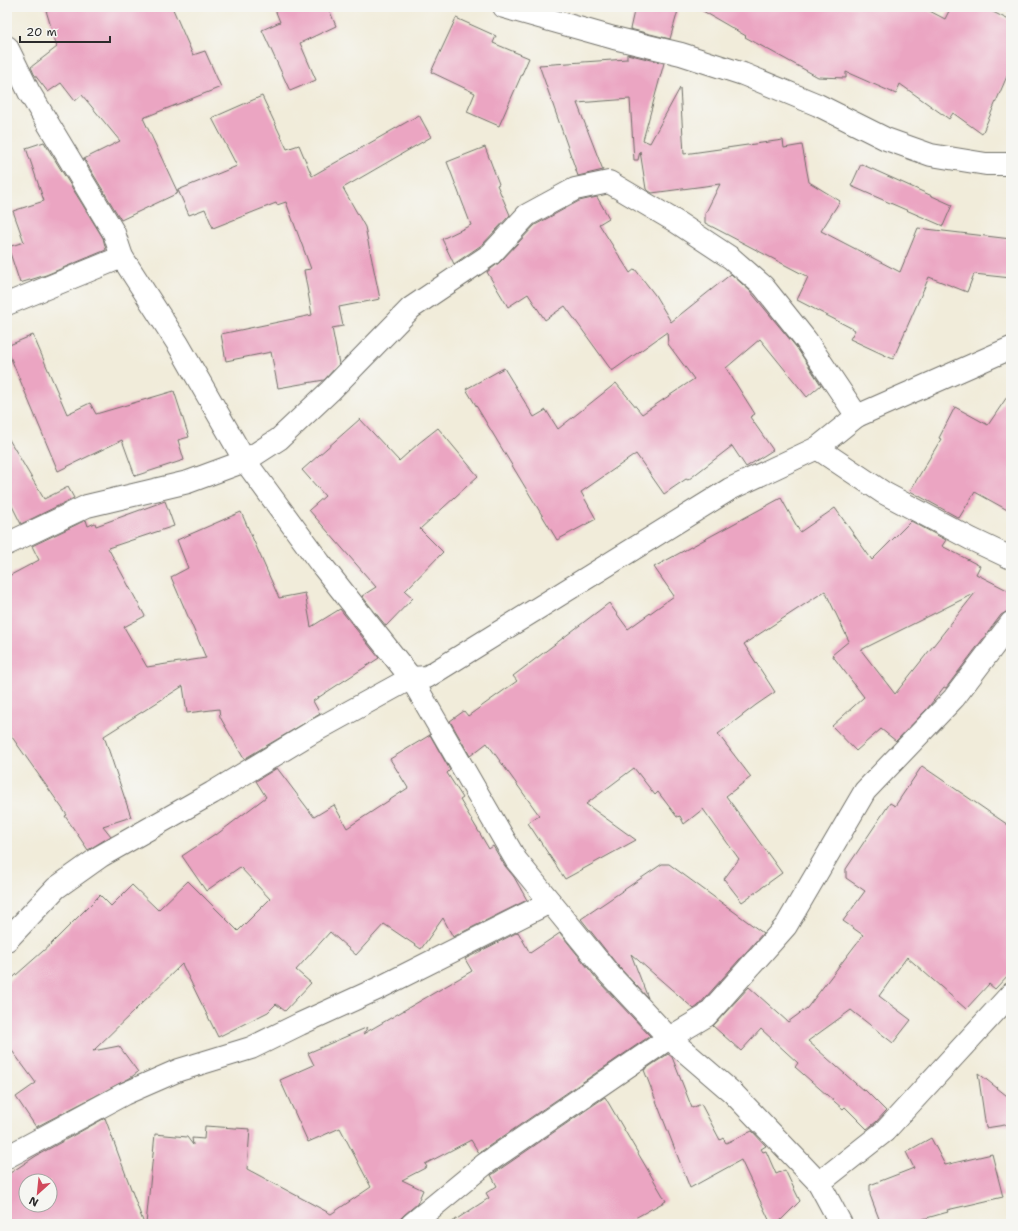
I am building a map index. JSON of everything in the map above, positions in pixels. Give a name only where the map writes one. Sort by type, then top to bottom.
[{"type":"street","points":[[504,7],[614,38],[681,54],[743,74],[818,105],[886,139],[931,155],[986,164],[1011,164]]},
{"type":"street","points":[[7,48],[29,92],[114,232],[122,257],[178,344],[245,461],[320,563],[411,678],[516,860],[610,975],[669,1038],[733,1093],[819,1182],[841,1224]]},
{"type":"street","points":[[7,544],[87,506],[188,482],[245,461],[279,439],[330,391],[411,308],[491,254],[527,215],[576,189],[609,182],[675,221],[731,258],[763,286],[806,340],[857,416]]},
{"type":"street","points":[[7,304],[122,257]]},
{"type":"street","points":[[8,938],[56,888],[101,856],[212,793],[311,733],[411,678],[427,677],[730,489],[817,448],[857,416],[1011,348]]},
{"type":"street","points":[[817,448],[884,493],[971,539],[1011,558]]},
{"type":"street","points":[[412,1224],[485,1164],[669,1038],[706,1016],[786,926],[865,791],[954,698],[1011,623]]},
{"type":"street","points":[[7,1157],[124,1094],[179,1070],[251,1048],[379,988],[550,902]]},
{"type":"street","points":[[819,1182],[885,1131],[1011,994]]},
{"type":"building","points":[[45,7],[172,7],[193,55],[205,51],[221,87],[143,118],[178,193],[121,220],[84,159],[120,141],[82,95],[75,101],[61,83],[48,92],[34,74],[31,67],[57,47]]},
{"type":"building","points":[[274,7],[328,7],[336,26],[300,43],[316,80],[290,91],[262,30],[280,22]]},
{"type":"building","points":[[635,7],[679,7],[670,39],[630,29]]},
{"type":"building","points":[[696,7],[922,7],[945,19],[951,7],[983,7],[1011,21],[1011,67],[982,134],[953,113],[949,119],[900,84],[896,94],[846,72],[846,78],[818,77],[745,37],[746,36]]},
{"type":"building","points":[[456,18],[496,36],[493,43],[529,58],[499,126],[467,112],[475,93],[431,72]]},
{"type":"building","points":[[627,54],[664,63],[643,140],[650,143],[680,88],[684,154],[783,140],[784,148],[802,145],[809,182],[840,201],[821,231],[900,272],[918,228],[1011,239],[1011,278],[974,274],[967,292],[929,277],[893,359],[850,339],[855,330],[797,300],[808,277],[705,223],[705,214],[720,184],[652,193],[646,189],[640,151],[638,160],[634,160],[630,99],[577,103],[603,170],[578,176],[539,65],[627,59]]},
{"type":"building","points":[[262,96],[287,149],[299,145],[312,176],[419,115],[431,137],[343,188],[365,227],[380,299],[339,307],[343,326],[332,328],[339,364],[324,380],[278,388],[271,352],[226,361],[221,334],[312,315],[304,270],[311,269],[286,202],[277,205],[276,203],[213,228],[205,209],[189,215],[178,190],[237,166],[212,118]]},
{"type":"building","points":[[44,142],[103,238],[106,250],[46,275],[20,283],[8,247],[24,242],[13,211],[44,201],[26,148]]},
{"type":"building","points":[[485,147],[499,184],[497,185],[510,215],[483,244],[454,264],[442,239],[471,225],[447,162]]},
{"type":"building","points":[[861,164],[952,205],[943,226],[851,186]]},
{"type":"building","points":[[597,197],[609,218],[599,224],[630,273],[635,269],[655,295],[671,322],[731,274],[750,291],[797,348],[821,385],[807,397],[760,339],[726,368],[755,414],[750,417],[773,450],[746,467],[732,446],[688,480],[686,479],[664,494],[636,454],[581,492],[596,519],[557,540],[466,389],[504,368],[534,417],[546,410],[558,429],[616,383],[642,414],[694,379],[668,344],[667,332],[612,371],[565,306],[545,320],[528,294],[508,307],[487,272],[500,262],[535,225],[579,201]]},
{"type":"building","points":[[33,335],[67,414],[90,403],[96,414],[174,391],[189,437],[178,440],[184,460],[135,476],[122,440],[58,471],[7,349],[7,346]]},
{"type":"building","points":[[1011,391],[1011,512],[975,492],[959,518],[910,491],[941,439],[939,438],[955,407],[988,425]]},
{"type":"building","points":[[360,419],[399,461],[438,428],[478,476],[420,529],[443,552],[405,591],[413,598],[386,626],[362,596],[376,587],[309,510],[325,496],[302,470]]},
{"type":"building","points":[[7,436],[44,499],[68,487],[74,498],[21,524],[7,496]]},
{"type":"building","points":[[781,498],[800,532],[835,508],[872,560],[911,521],[946,540],[942,546],[980,566],[976,574],[1011,592],[1011,611],[1001,615],[946,688],[944,687],[927,709],[896,741],[881,729],[856,751],[832,726],[864,697],[832,655],[849,641],[825,591],[744,644],[775,692],[718,734],[751,777],[726,796],[782,873],[742,902],[724,879],[739,859],[703,809],[684,824],[680,816],[677,817],[658,792],[655,795],[634,768],[586,804],[636,840],[565,879],[528,823],[539,815],[487,743],[470,756],[450,721],[464,711],[468,716],[517,681],[513,676],[609,603],[628,629],[674,596],[654,567]],"holes":[[[975,593],[895,694],[861,650]]]},
{"type":"building","points":[[165,501],[174,526],[108,548],[145,616],[124,627],[147,667],[206,658],[171,577],[188,568],[177,540],[241,512],[279,598],[305,593],[311,627],[340,609],[379,658],[313,701],[320,714],[244,759],[220,717],[219,709],[187,713],[183,686],[104,736],[131,817],[103,826],[111,836],[88,850],[65,816],[67,815],[7,730],[7,577],[39,560],[32,546],[86,520],[88,526],[95,523],[96,526]]},
{"type":"building","points":[[430,735],[450,770],[447,773],[463,798],[460,800],[489,849],[493,846],[505,866],[514,877],[527,900],[453,937],[443,918],[421,949],[384,924],[356,955],[330,932],[296,970],[311,983],[285,1011],[276,1004],[268,1012],[218,1037],[182,964],[93,1051],[119,1046],[138,1072],[130,1078],[36,1127],[16,1097],[36,1083],[7,1044],[7,983],[51,944],[100,895],[111,906],[132,885],[158,910],[188,881],[238,931],[270,899],[240,867],[206,891],[182,856],[215,834],[216,835],[266,797],[256,781],[277,768],[314,817],[334,805],[347,828],[408,788],[390,759]]},
{"type":"building","points":[[922,766],[1011,827],[1011,972],[995,989],[989,984],[966,1009],[907,957],[879,996],[911,1020],[893,1043],[851,1010],[808,1041],[864,1091],[865,1090],[886,1111],[867,1129],[845,1107],[843,1109],[795,1067],[798,1063],[761,1029],[741,1051],[713,1026],[749,987],[788,1022],[807,1008],[863,935],[843,921],[865,891],[846,878],[846,869],[890,803],[895,806]]},
{"type":"building","points":[[662,864],[669,864],[763,933],[694,1009],[631,954],[648,998],[619,967],[581,919]]},
{"type":"building","points":[[518,932],[530,953],[560,933],[601,984],[650,1036],[479,1153],[471,1140],[425,1164],[427,1167],[402,1180],[423,1190],[417,1204],[400,1219],[400,1224],[146,1224],[155,1134],[187,1137],[193,1145],[192,1138],[204,1139],[205,1126],[250,1129],[247,1169],[331,1214],[371,1187],[340,1128],[308,1142],[280,1080],[314,1065],[308,1053],[368,1027],[363,1034],[472,971],[465,959]]},
{"type":"building","points":[[668,1054],[672,1057],[692,1108],[701,1104],[720,1140],[723,1138],[726,1143],[752,1131],[766,1146],[761,1149],[763,1152],[766,1151],[776,1174],[785,1170],[800,1201],[777,1224],[771,1224],[741,1160],[690,1188],[644,1070]]},
{"type":"building","points":[[978,1073],[1011,1099],[1011,1124],[986,1128]]},
{"type":"building","points":[[605,1097],[666,1201],[624,1224],[449,1224],[489,1198],[486,1193],[497,1186],[491,1175]]},
{"type":"building","points":[[105,1118],[144,1224],[7,1224],[7,1175],[36,1156]]},
{"type":"building","points":[[931,1138],[945,1165],[992,1154],[1003,1197],[947,1210],[948,1212],[923,1219],[925,1224],[881,1224],[870,1195],[870,1185],[914,1168],[906,1152]]}]
